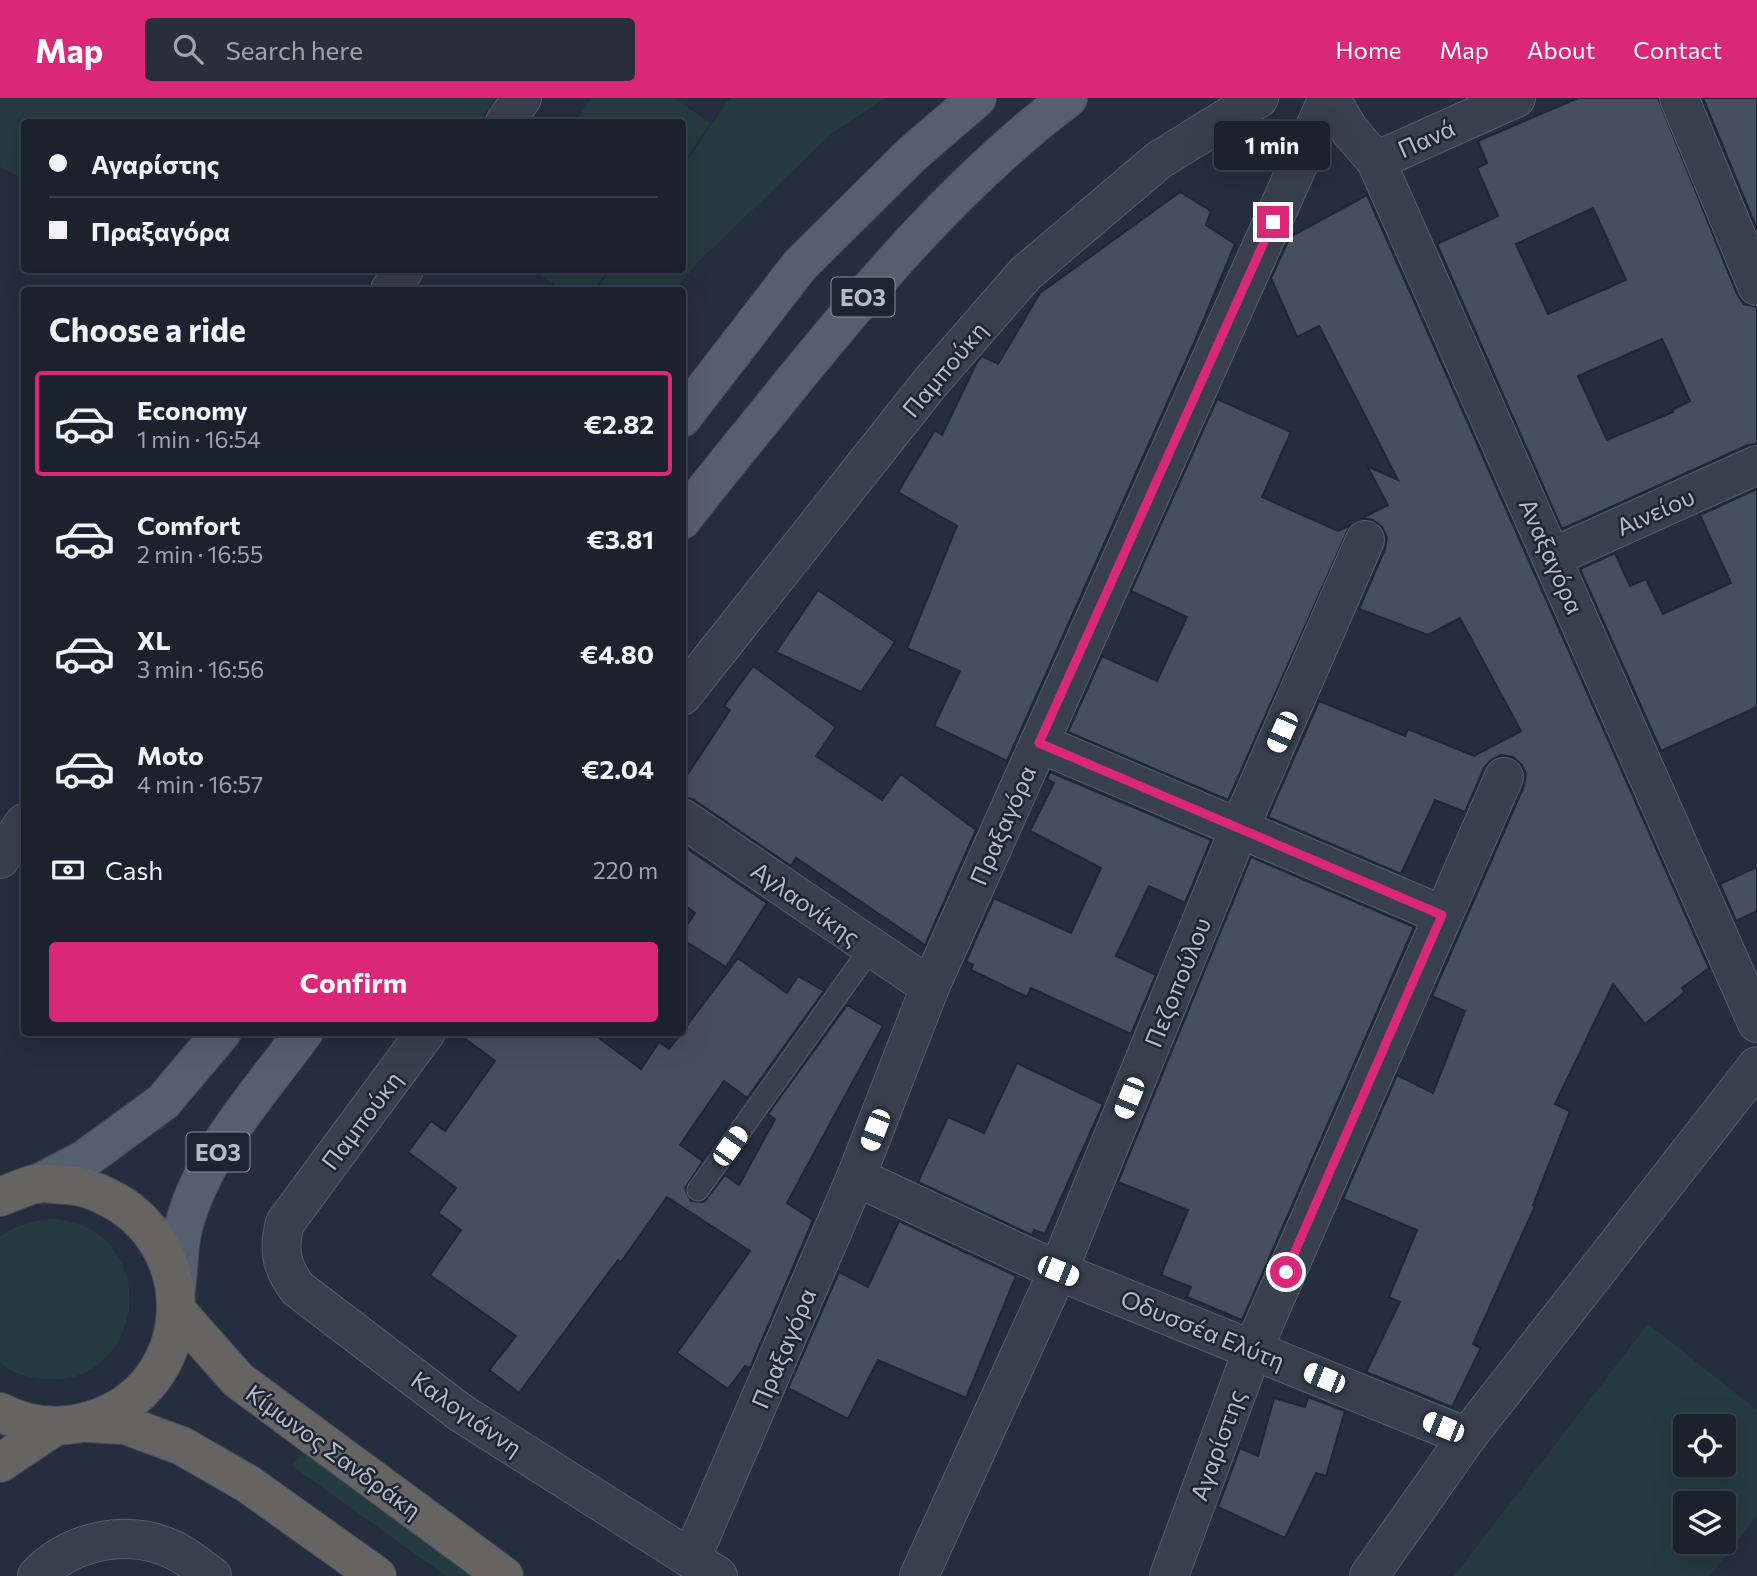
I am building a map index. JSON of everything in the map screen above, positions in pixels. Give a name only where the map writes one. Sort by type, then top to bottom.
[{"type":"highway","name":"ΕΟ3","points":[[0,1197],[37,1184],[85,1186],[129,1207],[161,1244],[177,1300],[169,1349],[150,1382],[121,1408],[70,1425],[11,1453],[0,1463]]},
{"type":"highway","name":"Κίμωνος Σανδράκη","points":[[177,1300],[238,1380],[504,1576]]},
{"type":"highway","points":[[0,1412],[17,1421],[125,1425],[182,1446],[248,1483],[377,1576]]},
{"type":"main road","name":"ΕΟ3","points":[[686,413],[800,265],[911,155],[976,98]]},
{"type":"main road","name":"ΕΟ3","points":[[686,515],[843,318],[940,211],[1032,126],[1068,98]]},
{"type":"main road","name":"ΕΟ3","points":[[37,1184],[85,1159],[163,1102],[219,1036]]},
{"type":"main road","name":"ΕΟ3","points":[[177,1300],[183,1226],[203,1176],[239,1120],[301,1036]]},
{"type":"street","points":[[507,119],[522,98]]},
{"type":"street","name":"Παμπούκη","points":[[686,691],[930,383],[1026,273],[1159,160],[1259,98]]},
{"type":"street","name":"Αναξαγόρα","points":[[1329,98],[1350,131],[1376,161],[1757,1023]]},
{"type":"street","name":"Πραξαγόρα","points":[[705,1568],[930,987],[1329,98]]},
{"type":"street","name":"Πανά","points":[[1376,161],[1516,98]]},
{"type":"street","points":[[1679,98],[1757,286]]},
{"type":"street","name":"Αινείου","points":[[1553,557],[1757,465]]},
{"type":"street","name":"Πεζοπούλου","points":[[919,1576],[1058,1271],[1240,827],[1365,540]]},
{"type":"street","points":[[1039,743],[1442,915]]},
{"type":"street","name":"Αγαρίστης","points":[[1169,1576],[1253,1349],[1504,777]]},
{"type":"street","name":"Αγλαονίκης","points":[[686,821],[930,987]]},
{"type":"street","points":[[0,859],[21,828]]},
{"type":"street","name":"Παμπούκη","points":[[295,1208],[423,1036]]},
{"type":"street","points":[[1370,1576],[1467,1437],[1757,1066]]},
{"type":"street","name":"Οδυσσέα Ελύτη","points":[[856,1177],[1058,1271],[1467,1437]]},
{"type":"street","name":"Καλογιάννη","points":[[295,1208],[285,1223],[280,1241],[281,1259],[287,1275],[298,1289],[461,1413],[705,1568]]},
{"type":"street","points":[[37,1576],[60,1556],[79,1547],[99,1541],[126,1539],[152,1542],[177,1552],[212,1576]]},
{"type":"lane","points":[[698,1190],[871,948]]},
{"type":"green space","points":[[0,98],[495,98],[480,119],[21,119],[21,178],[0,167]]},
{"type":"green space","points":[[592,98],[674,98],[710,123],[686,159],[686,119],[577,119]]},
{"type":"green space","points":[[730,98],[886,98],[832,133],[697,263],[677,287],[598,287],[609,273],[686,273],[686,163]]},
{"type":"green space","points":[[538,273],[606,273],[596,287],[558,287]]},
{"type":"green space","points":[[58,1219],[84,1226],[109,1244],[123,1267],[129,1293],[127,1320],[116,1345],[98,1365],[74,1377],[44,1379],[15,1372],[0,1362],[0,1237],[13,1228],[28,1223]]},
{"type":"green space","points":[[1648,1324],[1757,1410],[1757,1516],[1736,1543],[1736,1491],[1673,1491],[1673,1554],[1727,1554],[1710,1576],[1454,1576]]},
{"type":"green space","points":[[310,1448],[485,1576],[446,1576],[291,1465]]},
{"type":"building","points":[[1578,98],[1658,98],[1737,294],[1744,304],[1757,307],[1757,444],[1748,445],[1562,529],[1437,244],[1498,216],[1477,168],[1487,163],[1478,141]],"holes":[[[1593,208],[1626,280],[1548,314],[1516,244]],[[1662,339],[1690,401],[1672,410],[1673,412],[1607,440],[1578,376]]]},
{"type":"building","points":[[1703,98],[1757,98],[1757,229]]},
{"type":"building","points":[[1180,192],[1211,211],[1206,225],[1235,244],[1194,343],[1007,761],[934,726],[960,671],[907,648],[957,526],[898,492],[935,430],[942,435],[976,364],[982,356],[998,364],[1040,293]]},
{"type":"building","points":[[1367,195],[1709,968],[1682,988],[1685,992],[1645,1024],[1613,984],[1555,1104],[1570,1111],[1533,1205],[1535,1206],[1473,1344],[1481,1348],[1452,1407],[1366,1372],[1400,1302],[1389,1297],[1417,1230],[1343,1199],[1397,1075],[1433,1093],[1465,1011],[1432,996],[1524,786],[1526,774],[1522,765],[1513,757],[1501,755],[1491,760],[1484,768],[1465,812],[1435,800],[1401,874],[1268,817],[1319,701],[1405,736],[1408,729],[1474,756],[1521,731],[1460,618],[1428,635],[1359,609],[1385,549],[1387,538],[1382,527],[1373,520],[1362,518],[1388,505],[1367,466],[1398,480],[1319,326],[1297,337],[1271,278],[1290,237]]},
{"type":"building","points":[[1217,399],[1291,432],[1262,497],[1338,531],[1350,525],[1228,800],[1068,732],[1102,656],[1157,681],[1187,617],[1131,591]]},
{"type":"building","points":[[1757,489],[1757,707],[1661,751],[1580,569],[1615,553],[1630,586],[1646,579],[1663,614],[1731,583],[1700,515]]},
{"type":"building","points":[[818,590],[895,642],[861,692],[776,652]]},
{"type":"building","points":[[753,666],[836,727],[816,756],[882,800],[901,774],[976,830],[925,945],[796,858],[791,866],[694,800],[686,797],[686,777],[730,710],[724,706]]},
{"type":"building","points":[[1050,772],[1211,840],[1185,903],[1149,886],[1116,956],[1156,975],[1131,1034],[1031,988],[1027,997],[971,970],[973,965],[966,961],[994,898],[1071,933],[1101,868],[1030,831],[1054,783],[1047,779]]},
{"type":"building","points":[[686,848],[767,903],[726,967],[686,942],[686,927],[695,913],[686,906]]},
{"type":"building","points":[[1251,857],[1414,927],[1242,1320],[1187,1297],[1191,1287],[1161,1275],[1188,1210],[1118,1182]]},
{"type":"building","points":[[1757,867],[1757,911],[1736,921],[1720,884]]},
{"type":"building","points":[[738,958],[787,993],[798,976],[824,991],[747,1098],[724,1081],[680,1145],[703,1161],[685,1188],[691,1201],[704,1202],[725,1175],[739,1185],[775,1119],[768,1114],[847,1005],[883,1026],[787,1203],[813,1220],[750,1368],[745,1366],[728,1389],[677,1353],[750,1251],[667,1197],[621,1262],[618,1260],[519,1393],[489,1370],[516,1336],[430,1275],[461,1230],[438,1213],[456,1188],[408,1152],[431,1121],[445,1131],[495,1061],[461,1036],[596,1036],[641,1069],[659,1042],[669,1049],[679,1036],[686,1036],[686,1027]]},
{"type":"building","points":[[1017,1063],[1103,1104],[1045,1234],[1034,1230],[1032,1235],[918,1182],[948,1117],[984,1133]]},
{"type":"building","points":[[899,1221],[1016,1276],[966,1398],[878,1360],[848,1419],[788,1388],[839,1272],[868,1287]]},
{"type":"building","points":[[1308,1397],[1345,1411],[1326,1476],[1316,1473],[1285,1538],[1218,1507],[1240,1448],[1258,1456],[1274,1398],[1305,1407]]},
{"type":"route","points":[[1273,222],[1039,743],[1442,915],[1286,1272]]}]
